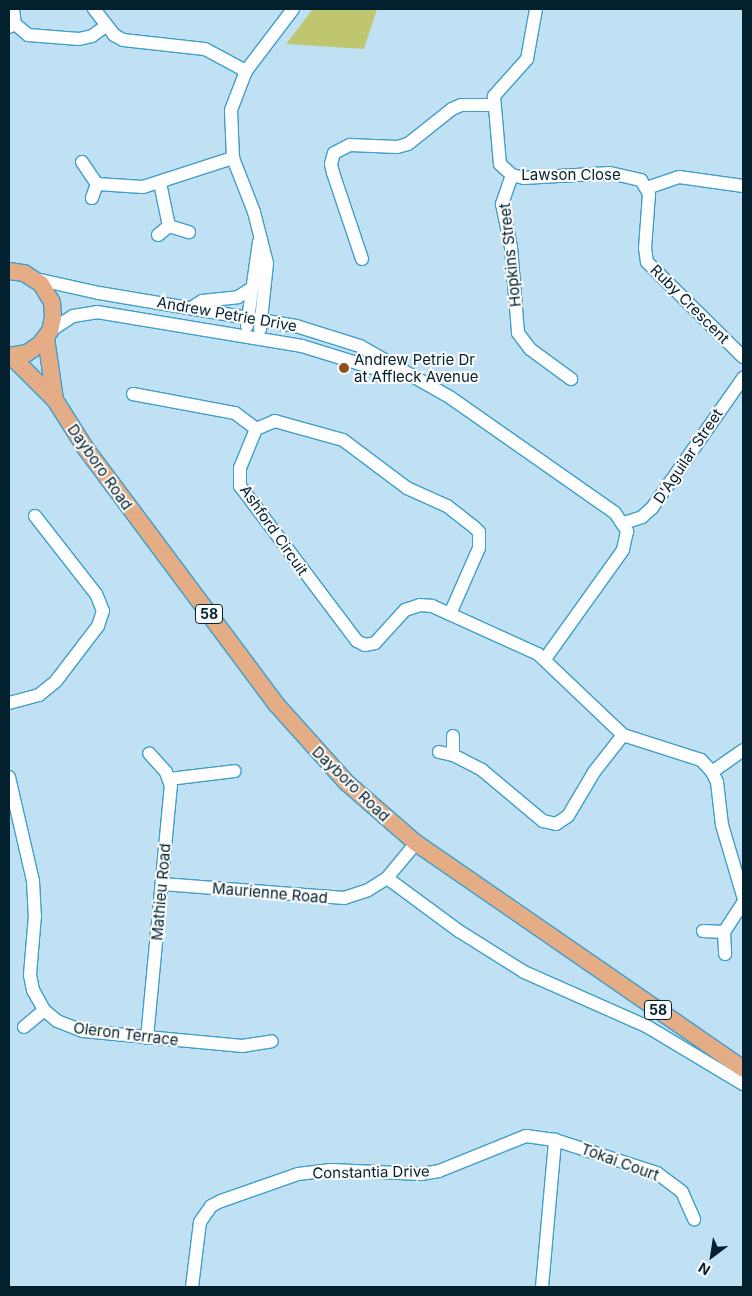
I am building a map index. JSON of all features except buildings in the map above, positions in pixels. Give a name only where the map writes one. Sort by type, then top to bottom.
[{"type":"main road","points":[[12,268],[36,279]]},
{"type":"main road","name":"58","points":[[10,356],[27,353],[48,334],[52,302],[36,279]]},
{"type":"main road","name":"Dayboro Road","points":[[48,334],[55,400]]},
{"type":"main road","name":"Dayboro Road","points":[[10,356],[55,400],[86,449],[276,704],[346,782],[416,843],[743,1069]]},
{"type":"street","points":[[13,9],[12,25],[28,35],[79,39],[92,36],[106,26]]},
{"type":"street","points":[[94,9],[106,26],[123,40],[205,49],[246,71]]},
{"type":"street","points":[[258,338],[267,263],[256,218],[233,158],[231,110],[246,71],[293,9]]},
{"type":"street","points":[[512,175],[500,164],[494,105],[498,90],[527,59],[536,9]]},
{"type":"street","points":[[362,259],[332,173],[330,164],[334,153],[350,145],[397,147],[408,144],[452,109],[461,106],[494,105]]},
{"type":"street","points":[[82,162],[97,184],[132,188],[160,183],[233,158]]},
{"type":"street","name":"Lawson Close","points":[[512,175],[524,178],[610,173],[636,177],[647,188]]},
{"type":"street","name":"Hopkins Street","points":[[512,175],[502,204],[511,247],[518,333],[530,350],[571,379]]},
{"type":"street","points":[[647,188],[679,177],[743,186]]},
{"type":"street","points":[[160,183],[169,226]]},
{"type":"street","points":[[92,198],[97,184]]},
{"type":"street","name":"Ruby Crescent","points":[[647,188],[650,203],[644,255],[647,262],[743,357]]},
{"type":"street","points":[[169,226],[189,232]]},
{"type":"street","points":[[158,235],[169,226]]},
{"type":"street","points":[[245,336],[260,240]]},
{"type":"street","name":"Andrew Petrie Drive","points":[[36,279],[261,320],[342,339],[376,353],[458,403],[615,513],[624,523]]},
{"type":"street","points":[[192,308],[202,301],[238,297],[252,288]]},
{"type":"street","name":"Andrew Petrie Drive","points":[[48,334],[73,316],[97,312],[258,338],[317,350],[386,372],[410,374]]},
{"type":"street","name":"D'Aguilar Street","points":[[624,523],[642,517],[652,508],[743,378]]},
{"type":"street","points":[[132,394],[235,414],[256,429],[275,420],[343,440],[407,488],[447,506],[479,532],[479,548],[450,614]]},
{"type":"street","name":"Ashford Circuit","points":[[256,429],[240,468],[240,486],[357,641],[365,645],[375,643],[405,610],[415,606],[426,605],[450,614],[545,659],[623,735]]},
{"type":"street","points":[[9,704],[39,694],[56,681],[98,626],[107,611],[96,594],[35,516]]},
{"type":"street","points":[[545,659],[623,550],[627,537],[624,523]]},
{"type":"street","points":[[439,752],[453,755],[490,775],[507,794],[543,821],[556,824],[568,816],[594,772],[623,735],[700,760],[712,772],[719,794],[722,825],[743,896]]},
{"type":"street","points":[[453,736],[453,755]]},
{"type":"street","points":[[712,772],[743,750]]},
{"type":"street","points":[[149,753],[169,779],[235,771]]},
{"type":"street","name":"Oleron Terrace","points":[[9,777],[33,881],[35,915],[30,974],[33,990],[44,1010],[57,1022],[74,1029],[147,1038],[242,1046],[272,1041]]},
{"type":"street","name":"Mathieu Road","points":[[147,1038],[162,884],[169,779]]},
{"type":"street","name":"Maurienne Road","points":[[162,884],[330,898],[356,895],[387,878],[416,843]]},
{"type":"street","points":[[387,878],[459,932],[524,972],[648,1027],[743,1084]]},
{"type":"street","points":[[725,954],[724,932],[743,903]]},
{"type":"street","points":[[703,931],[724,932]]},
{"type":"street","points":[[24,1027],[44,1010]]},
{"type":"street","name":"Constantia Drive","points":[[192,1287],[200,1222],[211,1206],[221,1200],[298,1174],[331,1170],[422,1174],[456,1165],[514,1139],[526,1136],[555,1140]]},
{"type":"street","points":[[542,1287],[555,1140]]},
{"type":"street","name":"Tokai Court","points":[[555,1140],[657,1173],[682,1192],[694,1219]]},
{"type":"green space","points":[[313,9],[377,9],[364,49],[286,44]]},
{"type":"place","name":"Andrew Petrie Dr at Affleck Avenue","points":[[344,368]]}]
